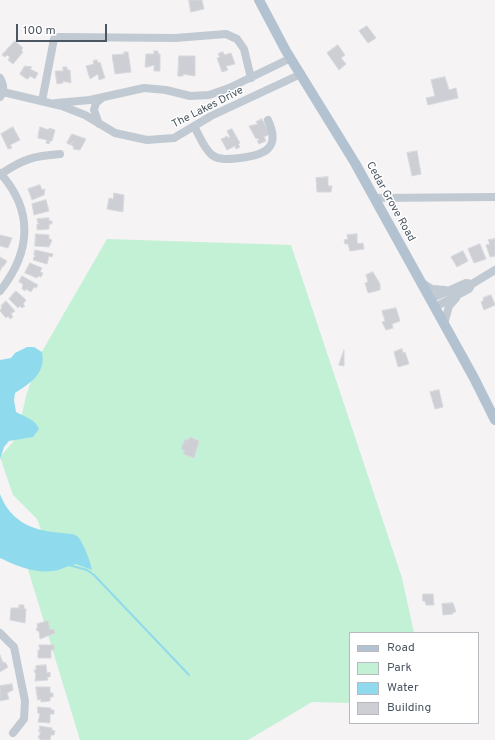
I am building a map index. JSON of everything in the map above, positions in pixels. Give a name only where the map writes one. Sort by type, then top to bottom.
[{"type":"main road","name":"Cedar Grove Road","points":[[259,0],[300,74],[374,198],[495,420]]},
{"type":"street","name":"The Lakes Drive","points":[[42,101],[54,39],[59,37],[175,38],[226,34],[237,38],[244,49],[251,78]]},
{"type":"street","name":"The Lakes Drive","points":[[51,103],[90,100],[144,88],[166,90],[190,96],[209,95],[251,78],[291,58]]},
{"type":"street","name":"The Lakes Drive","points":[[0,78],[3,86],[2,94],[51,103],[85,115],[115,133],[147,140],[174,138],[194,126],[300,74]]},
{"type":"street","points":[[100,124],[94,110],[96,103],[105,96]]},
{"type":"street","points":[[194,126],[210,154],[218,158],[235,158],[262,154],[269,149],[273,140],[273,130],[268,120]]},
{"type":"street","points":[[0,291],[12,276],[23,252],[25,227],[22,208],[11,185],[0,174],[20,161],[39,156],[60,154]]},
{"type":"street","points":[[374,198],[495,197]]},
{"type":"street","points":[[432,303],[456,292],[469,289],[472,284],[495,270]]},
{"type":"street","points":[[421,282],[436,290],[456,292]]},
{"type":"street","points":[[444,324],[449,306],[456,292]]},
{"type":"street","points":[[0,632],[14,647],[25,701],[24,719],[13,733]]},
{"type":"green space","points":[[107,239],[291,245],[402,578],[414,632],[349,632],[349,703],[312,702],[248,740],[80,740],[27,566],[47,546],[37,519],[13,495],[0,457],[17,437],[26,396],[40,355]]},
{"type":"water","points":[[27,347],[34,347],[42,352],[42,366],[32,381],[15,393],[14,400],[16,412],[35,423],[39,429],[33,437],[9,441],[4,447],[0,459],[0,360],[11,358],[15,353]]},
{"type":"water","points":[[0,494],[10,512],[25,524],[42,530],[73,534],[78,537],[82,543],[92,570],[76,564],[53,571],[37,571],[30,570],[0,558]]},
{"type":"building","points":[[189,0],[202,0],[204,9],[191,12]]},
{"type":"building","points":[[367,26],[376,38],[368,43],[359,31]]},
{"type":"building","points":[[15,41],[23,48],[21,50],[23,52],[13,64],[8,60],[10,57],[7,55],[5,57],[2,55]]},
{"type":"building","points":[[338,45],[345,55],[341,58],[346,64],[339,70],[327,53]]},
{"type":"building","points":[[154,51],[158,51],[158,54],[160,54],[160,71],[154,71],[154,65],[145,67],[146,54],[154,54]]},
{"type":"building","points":[[124,52],[128,52],[131,72],[115,74],[112,55],[124,54]]},
{"type":"building","points":[[223,52],[224,55],[231,53],[235,64],[226,66],[228,70],[222,72],[217,58],[220,57],[218,54]]},
{"type":"building","points":[[179,56],[195,56],[195,76],[183,74],[183,76],[178,76]]},
{"type":"building","points":[[97,60],[98,63],[100,62],[105,78],[99,80],[98,74],[90,79],[86,66],[94,64],[93,61]]},
{"type":"building","points":[[25,66],[32,67],[30,69],[38,73],[35,79],[30,76],[28,79],[25,78],[20,74]]},
{"type":"building","points":[[63,67],[67,67],[67,70],[70,70],[71,83],[63,81],[63,83],[57,84],[55,71],[63,71]]},
{"type":"building","points":[[445,77],[449,90],[456,88],[458,98],[428,105],[426,98],[435,96],[431,80]]},
{"type":"building","points":[[262,119],[270,134],[264,137],[266,141],[259,144],[257,141],[259,140],[258,138],[256,139],[249,126],[258,124],[256,122]]},
{"type":"building","points":[[13,127],[20,140],[10,145],[12,148],[8,149],[1,134]]},
{"type":"building","points":[[40,127],[55,130],[52,141],[50,141],[49,144],[46,143],[47,140],[38,138]]},
{"type":"building","points":[[232,129],[240,143],[238,144],[240,147],[236,149],[235,146],[227,150],[221,139],[227,136],[228,138],[230,137],[227,131]]},
{"type":"building","points":[[72,134],[86,139],[80,150],[73,149],[74,147],[71,145],[73,141],[70,145],[67,143]]},
{"type":"building","points":[[417,151],[421,174],[412,176],[407,153]]},
{"type":"building","points":[[328,177],[328,186],[332,186],[331,192],[317,192],[316,178]]},
{"type":"building","points":[[40,185],[42,190],[45,189],[44,195],[32,200],[28,189]]},
{"type":"building","points":[[114,193],[124,195],[123,212],[107,209],[109,198],[113,199]]},
{"type":"building","points":[[46,200],[49,211],[34,215],[32,204]]},
{"type":"building","points":[[49,218],[49,221],[52,221],[52,224],[49,224],[49,229],[37,230],[37,224],[40,224],[38,223],[37,219]]},
{"type":"building","points":[[36,234],[49,235],[49,239],[52,240],[49,247],[35,246]]},
{"type":"building","points":[[357,234],[358,244],[363,243],[364,249],[350,251],[348,244],[345,244],[344,240],[348,239],[347,235]]},
{"type":"building","points":[[0,235],[12,238],[8,248],[0,246]]},
{"type":"building","points":[[495,239],[495,256],[490,257],[486,245],[490,244],[488,240]]},
{"type":"building","points":[[480,244],[486,259],[474,263],[468,249]]},
{"type":"building","points":[[35,250],[53,254],[52,257],[49,256],[47,264],[33,260],[36,256],[34,255]]},
{"type":"building","points":[[463,251],[468,261],[457,267],[451,257]]},
{"type":"building","points":[[0,257],[7,261],[3,267],[1,266],[0,271]]},
{"type":"building","points":[[30,263],[42,268],[40,272],[43,273],[41,277],[38,276],[37,278],[25,273]]},
{"type":"building","points":[[373,272],[380,284],[380,290],[368,293],[365,283],[368,282],[366,275]]},
{"type":"building","points":[[22,276],[38,285],[36,288],[34,287],[31,292],[26,289],[25,291],[22,289],[23,284],[19,282]]},
{"type":"building","points":[[16,291],[26,300],[23,304],[25,306],[22,308],[20,306],[18,308],[9,299]]},
{"type":"building","points":[[491,295],[495,305],[484,310],[481,302],[484,300],[483,298]]},
{"type":"building","points":[[6,301],[15,311],[11,314],[13,317],[10,319],[8,316],[6,318],[0,311],[1,306]]},
{"type":"building","points":[[396,308],[400,321],[392,324],[393,328],[386,330],[382,322],[385,321],[382,311]]},
{"type":"building","points":[[402,349],[403,353],[405,352],[409,364],[398,367],[394,352]]},
{"type":"building","points":[[344,350],[344,366],[339,365]]},
{"type":"building","points":[[439,390],[443,407],[435,409],[430,392]]},
{"type":"building","points":[[190,437],[199,441],[194,458],[183,454],[185,451],[181,449],[185,439],[188,440]]},
{"type":"building","points":[[423,594],[433,594],[434,605],[426,605],[425,601],[423,601]]},
{"type":"building","points":[[453,603],[456,612],[453,612],[453,614],[443,615],[442,604]]},
{"type":"building","points":[[19,605],[24,605],[24,609],[26,609],[25,623],[10,620],[11,608],[19,608]]},
{"type":"building","points":[[48,621],[50,630],[54,629],[55,633],[40,639],[39,631],[37,631],[36,628],[38,628],[37,624]]},
{"type":"building","points":[[39,645],[54,645],[54,650],[51,650],[51,658],[38,658],[38,650],[40,650]]},
{"type":"building","points":[[0,655],[3,663],[5,662],[8,667],[0,672]]},
{"type":"building","points":[[46,665],[47,673],[50,672],[50,677],[47,677],[48,680],[35,681],[36,673],[34,670],[36,670],[36,666]]},
{"type":"building","points":[[12,684],[13,690],[7,693],[9,699],[0,701],[0,686]]},
{"type":"building","points":[[36,687],[50,687],[50,693],[53,693],[53,697],[50,697],[50,701],[41,702],[41,699],[38,700]]},
{"type":"building","points":[[38,707],[51,708],[51,710],[54,710],[54,714],[50,714],[50,723],[38,722],[40,714],[38,713]]},
{"type":"building","points":[[40,726],[52,728],[52,730],[55,731],[54,735],[51,735],[50,740],[40,740],[40,738],[38,738],[41,732],[39,732]]},
{"type":"waterway","points":[[69,565],[87,570],[94,575],[189,675]]}]
